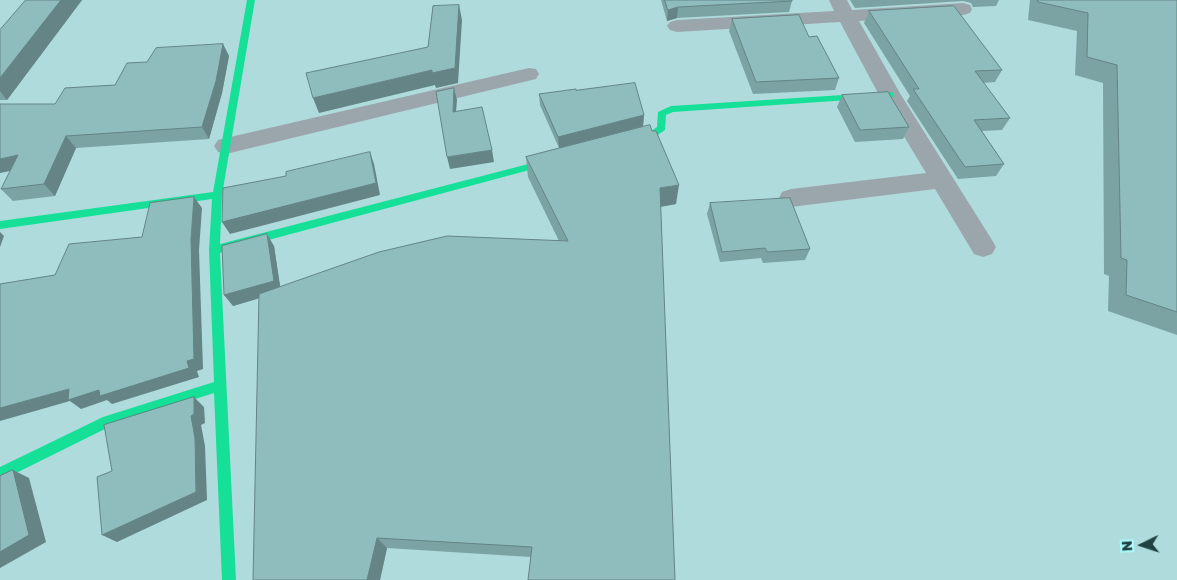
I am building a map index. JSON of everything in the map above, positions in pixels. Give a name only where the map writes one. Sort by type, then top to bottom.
[{"type":"street","points":[[229,580],[214,250],[217,195],[251,0]]},
{"type":"street","points":[[677,26],[842,8],[963,9]]},
{"type":"street","points":[[842,8],[890,95],[983,247]]},
{"type":"street","points":[[226,146],[529,74]]},
{"type":"street","points":[[615,144],[653,134],[662,128],[662,114],[671,109],[890,95]]},
{"type":"street","points":[[214,250],[577,154]]},
{"type":"street","points":[[790,198],[942,180]]},
{"type":"street","points":[[0,226],[217,195]]},
{"type":"street","points":[[0,474],[108,421],[220,386]]},
{"type":"building","points":[[26,0],[61,0],[0,78],[0,30]]},
{"type":"building","points":[[665,0],[792,1],[678,7],[668,10]]},
{"type":"building","points":[[1038,0],[1177,0],[1177,312],[1126,295],[1127,260],[1121,258],[1117,65],[1087,57],[1088,13],[1038,2]]},
{"type":"building","points":[[459,5],[455,68],[432,73],[432,70],[313,98],[306,73],[428,47],[433,6]]},
{"type":"building","points":[[954,6],[1002,70],[975,71],[1010,118],[974,120],[1004,164],[965,167],[913,89],[919,89],[869,11]]},
{"type":"building","points":[[799,15],[809,37],[817,36],[839,78],[756,82],[732,19]]},
{"type":"building","points":[[223,44],[216,81],[202,127],[66,136],[44,184],[1,189],[18,155],[0,159],[0,104],[55,104],[65,88],[115,85],[127,63],[147,62],[156,48]]},
{"type":"building","points":[[635,83],[644,115],[558,137],[539,94],[576,89]]},
{"type":"building","points":[[454,88],[453,112],[482,107],[492,150],[447,157],[436,92]]},
{"type":"building","points":[[888,92],[909,127],[860,130],[842,95]]},
{"type":"building","points":[[650,125],[652,131],[656,131],[679,185],[660,188],[675,580],[528,580],[532,547],[377,538],[367,580],[253,580],[259,294],[379,252],[447,236],[568,241],[526,157]]},
{"type":"building","points":[[370,152],[376,183],[222,222],[223,188],[286,176],[286,172]]},
{"type":"building","points":[[194,197],[191,239],[194,359],[187,361],[189,368],[100,396],[99,390],[68,400],[69,389],[0,408],[0,284],[55,275],[69,244],[142,237],[150,203]]},
{"type":"building","points":[[790,198],[810,249],[767,252],[765,248],[722,252],[710,203]]},
{"type":"building","points":[[267,234],[274,281],[224,295],[222,246]]},
{"type":"building","points":[[194,397],[194,414],[191,416],[195,438],[196,492],[102,535],[97,477],[112,471],[104,425]]},
{"type":"building","points":[[13,470],[29,535],[0,552],[0,476]]},
{"type":"traffic: fast","points":[[0,225],[217,195],[251,0]]},
{"type":"traffic: fast","points":[[622,142],[653,134],[662,128],[661,114],[671,109],[890,95]]},
{"type":"traffic: fast","points":[[214,250],[563,158]]},
{"type":"traffic: fast","points":[[217,195],[214,250],[229,580]]},
{"type":"traffic: fast","points":[[0,474],[108,421],[220,386]]}]
